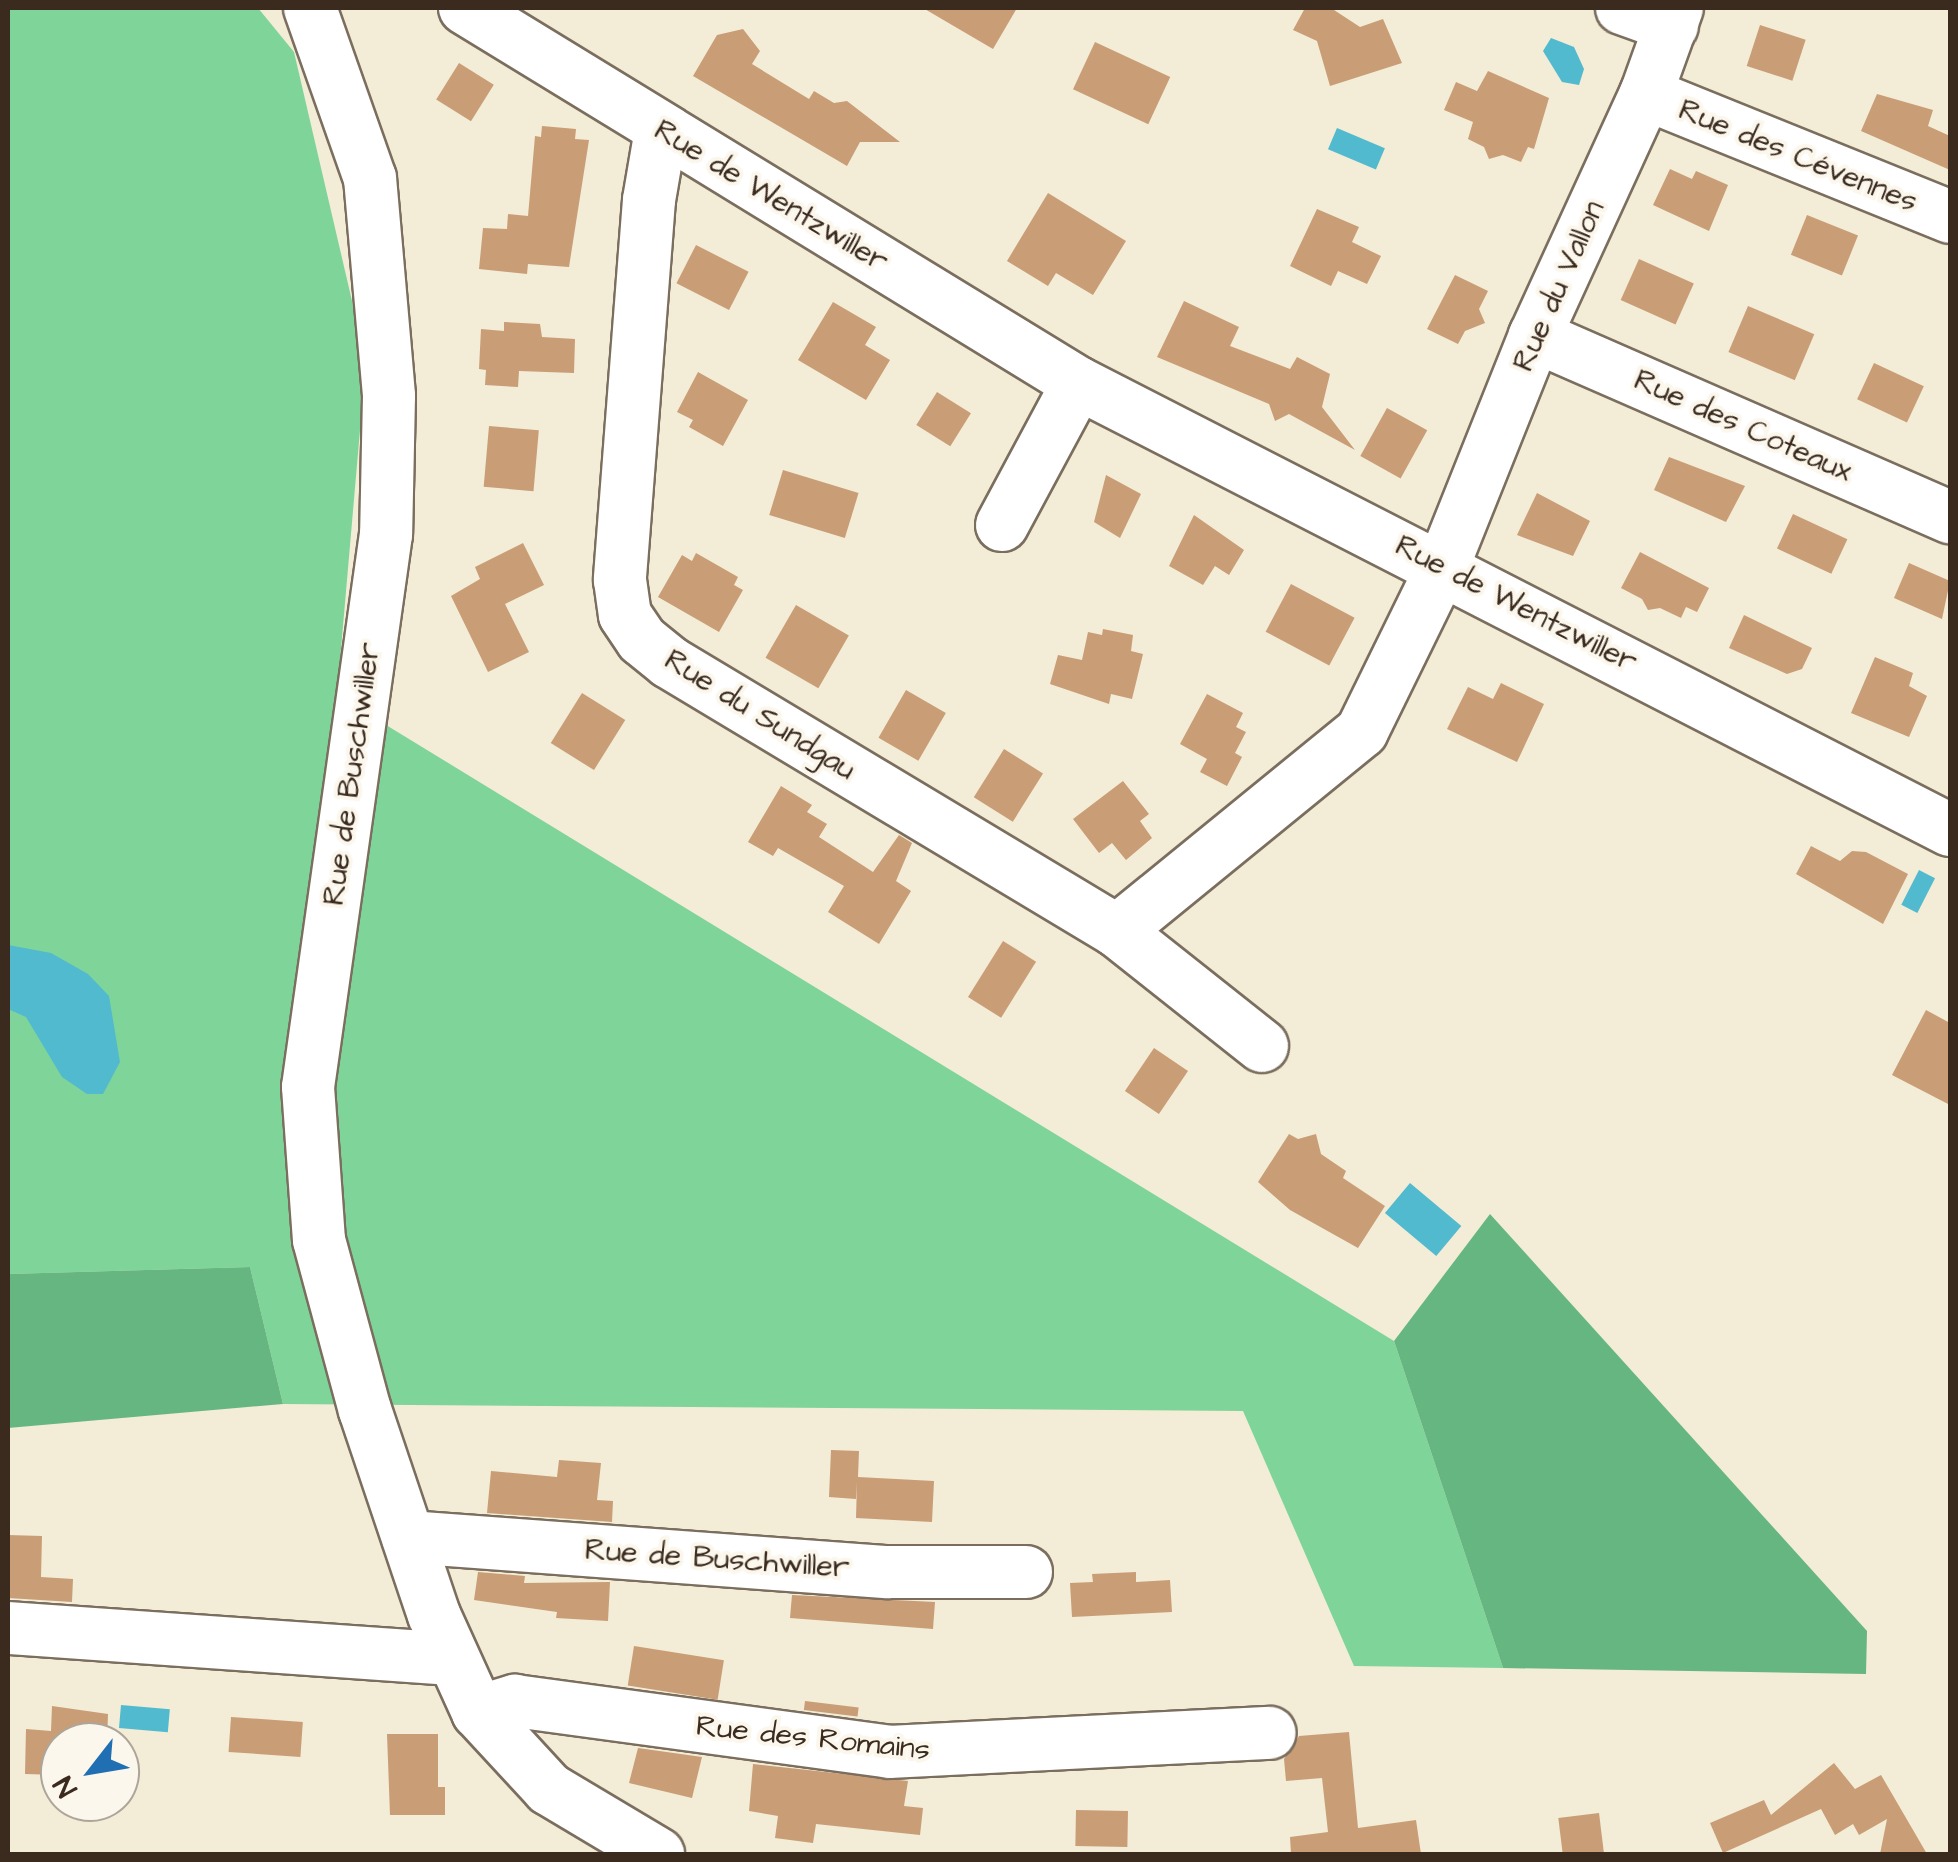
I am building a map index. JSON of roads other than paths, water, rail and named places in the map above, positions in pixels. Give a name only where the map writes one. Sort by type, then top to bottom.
[{"type":"street","name":"Rue de Buschwiller","points":[[310,8],[370,178],[390,396],[386,534],[308,1087],[308,1158],[318,1240],[408,1537],[443,1637],[478,1712],[549,1789],[658,1854]]},
{"type":"street","name":"Rue de Wentzwiller","points":[[465,8],[1078,383],[1947,817]]},
{"type":"street","points":[[1622,8],[1675,17]]},
{"type":"street","name":"Rue du Vallon","points":[[1444,566],[1535,336],[1646,94],[1675,17]]},
{"type":"street","name":"Rue des Cévennes","points":[[1646,94],[1950,217]]},
{"type":"street","name":"Rue du Sundgau","points":[[661,130],[650,200],[620,580],[625,614],[642,640],[669,662],[1117,931],[1262,1046]]},
{"type":"street","name":"Rue des Coteaux","points":[[1535,336],[1950,517]]},
{"type":"street","points":[[1002,525],[1078,383]]},
{"type":"street","points":[[1117,931],[1362,732],[1444,566]]},
{"type":"street","name":"Rue de Buschwiller","points":[[408,1537],[888,1572],[1026,1572]]},
{"type":"street","points":[[8,1628],[443,1637]]},
{"type":"street","name":"Rue des Romains","points":[[478,1712],[515,1701],[906,1752],[1270,1733]]},
{"type":"water","points":[[1551,38],[1574,47],[1584,69],[1579,85],[1562,82],[1543,51]]},
{"type":"water","points":[[1337,128],[1385,148],[1376,169],[1328,149]]},
{"type":"water","points":[[1919,870],[1935,878],[1917,913],[1901,905]]},
{"type":"water","points":[[8,945],[51,953],[88,974],[109,996],[120,1062],[103,1094],[87,1094],[62,1077],[26,1017],[8,1009]]},
{"type":"water","points":[[1410,1183],[1461,1226],[1436,1256],[1385,1213]]},
{"type":"water","points":[[121,1705],[170,1709],[168,1732],[140,1730],[140,1722],[120,1722]]}]
